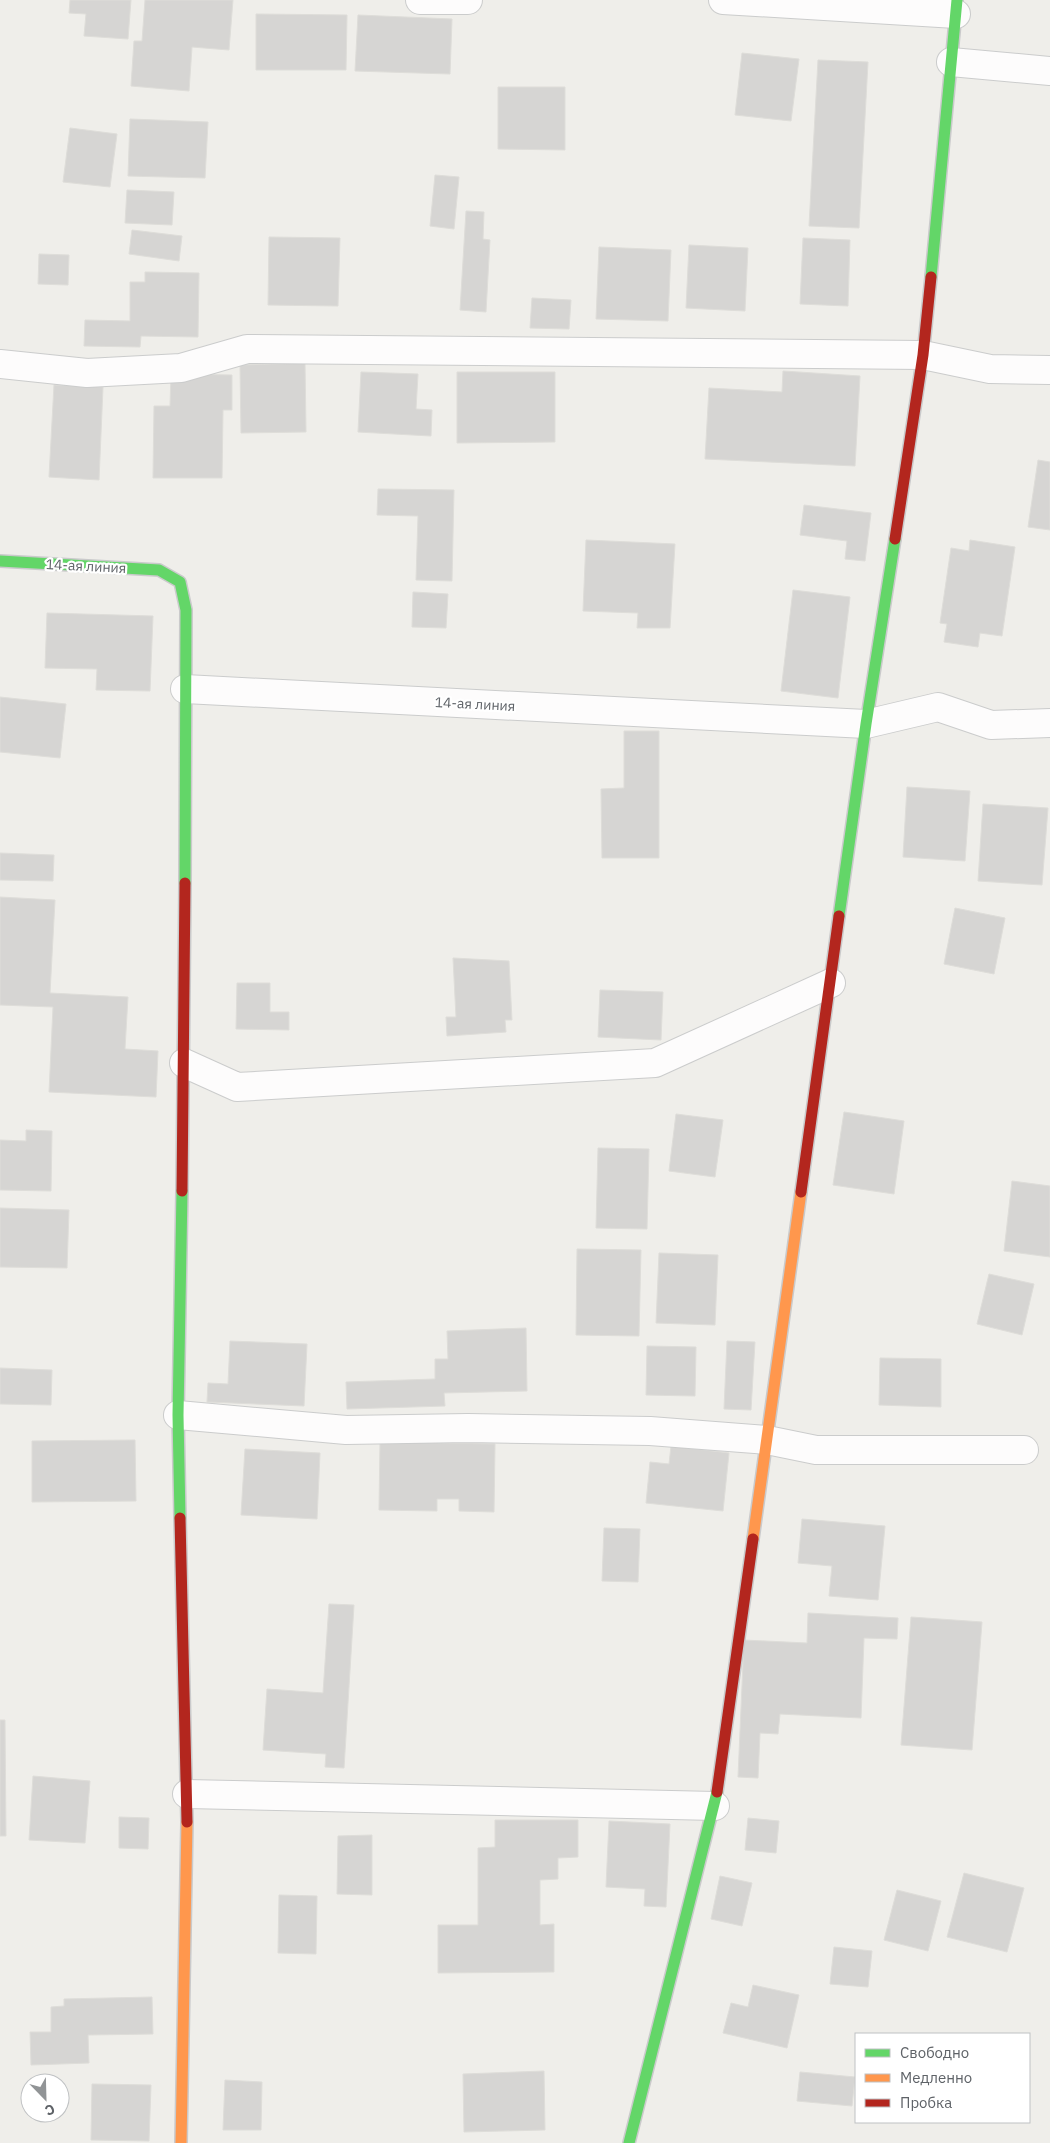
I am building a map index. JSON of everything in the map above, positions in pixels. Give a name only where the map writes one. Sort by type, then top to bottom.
[{"type":"street","points":[[420,0],[468,0]]},
{"type":"street","points":[[629,2143],[715,1806],[866,724],[923,355],[956,7],[723,0]]},
{"type":"street","points":[[951,62],[1050,71]]},
{"type":"street","points":[[0,364],[87,373],[181,368],[246,350],[923,355],[990,369],[1050,370]]},
{"type":"street","name":"14-ая линия","points":[[0,561],[159,570],[180,582],[186,610],[185,689],[866,724],[938,707],[991,725],[1050,723]]},
{"type":"street","points":[[181,2143],[187,1794],[178,1415],[184,1063],[185,689]]},
{"type":"street","points":[[184,1063],[237,1087],[655,1063],[831,983]]},
{"type":"street","points":[[178,1415],[346,1430],[468,1428],[640,1431],[767,1440],[816,1450],[1024,1450]]},
{"type":"street","points":[[187,1794],[715,1806]]},
{"type":"building","points":[[70,0],[131,0],[128,39],[84,36],[86,14],[69,13]]},
{"type":"building","points":[[145,0],[233,0],[229,50],[192,47],[189,91],[131,86],[134,41],[142,41]]},
{"type":"building","points":[[256,14],[347,15],[346,70],[256,70]]},
{"type":"building","points":[[358,15],[452,19],[450,74],[355,71]]},
{"type":"building","points":[[742,53],[799,59],[791,121],[735,115]]},
{"type":"building","points":[[818,60],[868,62],[859,228],[809,226]]},
{"type":"building","points":[[498,87],[565,87],[565,150],[498,149]]},
{"type":"building","points":[[130,119],[208,122],[205,178],[128,176]]},
{"type":"building","points":[[70,128],[117,134],[110,187],[63,182]]},
{"type":"building","points":[[435,175],[459,177],[454,229],[430,226]]},
{"type":"building","points":[[127,190],[174,192],[172,225],[125,223]]},
{"type":"building","points":[[466,211],[484,212],[483,239],[490,240],[486,312],[460,310]]},
{"type":"building","points":[[132,230],[182,236],[179,261],[129,254]]},
{"type":"building","points":[[269,237],[340,238],[338,306],[268,305]]},
{"type":"building","points":[[803,238],[850,240],[848,306],[800,304]]},
{"type":"building","points":[[689,245],[748,248],[745,311],[686,308]]},
{"type":"building","points":[[599,247],[671,250],[668,321],[596,319]]},
{"type":"building","points":[[39,254],[69,255],[68,285],[38,284]]},
{"type":"building","points":[[145,272],[199,273],[198,337],[141,336],[140,347],[84,346],[85,320],[130,321],[130,282],[145,282]]},
{"type":"building","points":[[532,298],[571,300],[569,329],[530,328]]},
{"type":"building","points":[[305,363],[306,432],[241,433],[240,365]]},
{"type":"building","points":[[783,371],[860,376],[855,466],[705,459],[709,388],[782,392]]},
{"type":"building","points":[[361,372],[418,374],[416,409],[432,410],[431,436],[358,432]]},
{"type":"building","points":[[457,372],[555,372],[555,442],[457,443]]},
{"type":"building","points":[[171,374],[232,375],[232,410],[223,410],[222,478],[153,478],[154,406],[170,406]]},
{"type":"building","points":[[54,385],[103,387],[99,480],[49,477]]},
{"type":"building","points":[[1038,460],[1050,462],[1050,530],[1028,527]]},
{"type":"building","points":[[378,489],[454,490],[452,581],[416,580],[418,516],[377,515]]},
{"type":"building","points":[[804,505],[871,513],[865,561],[845,559],[847,541],[800,535]]},
{"type":"building","points":[[586,540],[675,544],[670,628],[637,628],[638,613],[583,611]]},
{"type":"building","points":[[970,540],[1015,547],[1002,636],[980,633],[978,647],[944,642],[947,624],[940,623],[951,548],[969,551]]},
{"type":"building","points":[[793,590],[850,597],[838,698],[781,691]]},
{"type":"building","points":[[413,592],[448,594],[446,628],[412,627]]},
{"type":"building","points":[[47,613],[153,616],[150,691],[96,690],[97,669],[45,668]]},
{"type":"building","points":[[0,697],[66,704],[60,758],[0,752]]},
{"type":"building","points":[[624,731],[659,731],[659,858],[602,858],[601,789],[624,788]]},
{"type":"building","points":[[907,787],[970,791],[965,861],[903,857]]},
{"type":"building","points":[[983,804],[1048,808],[1042,885],[978,881]]},
{"type":"building","points":[[0,853],[54,855],[53,881],[0,880]]},
{"type":"building","points":[[0,897],[55,900],[50,993],[128,997],[125,1049],[158,1051],[156,1097],[49,1092],[53,1007],[0,1005]]},
{"type":"building","points":[[955,908],[1005,918],[994,974],[944,964]]},
{"type":"building","points":[[453,958],[509,961],[512,1020],[505,1020],[506,1032],[447,1036],[446,1017],[456,1017]]},
{"type":"building","points":[[237,983],[270,983],[270,1012],[289,1012],[289,1030],[236,1029]]},
{"type":"building","points":[[600,990],[663,992],[661,1040],[598,1037]]},
{"type":"building","points":[[844,1112],[904,1121],[894,1194],[833,1185]]},
{"type":"building","points":[[676,1114],[723,1120],[715,1177],[669,1171]]},
{"type":"building","points":[[26,1130],[52,1131],[51,1191],[0,1190],[0,1140],[26,1141]]},
{"type":"building","points":[[598,1148],[649,1149],[647,1229],[596,1228]]},
{"type":"building","points":[[1012,1181],[1050,1186],[1050,1257],[1004,1251]]},
{"type":"building","points":[[0,1208],[69,1210],[67,1268],[0,1267]]},
{"type":"building","points":[[577,1249],[641,1250],[639,1336],[576,1335]]},
{"type":"building","points":[[659,1253],[718,1255],[715,1325],[656,1323]]},
{"type":"building","points":[[989,1274],[1034,1284],[1022,1335],[977,1324]]},
{"type":"building","points":[[526,1328],[527,1391],[444,1393],[445,1406],[347,1409],[346,1382],[435,1379],[435,1359],[448,1359],[447,1331]]},
{"type":"building","points":[[230,1341],[307,1344],[304,1406],[207,1402],[208,1383],[228,1384]]},
{"type":"building","points":[[727,1341],[755,1342],[751,1410],[724,1409]]},
{"type":"building","points":[[647,1346],[696,1347],[695,1396],[646,1395]]},
{"type":"building","points":[[880,1358],[941,1359],[941,1407],[879,1405]]},
{"type":"building","points":[[0,1368],[52,1370],[51,1405],[0,1404]]},
{"type":"building","points":[[135,1440],[136,1501],[32,1502],[32,1441]]},
{"type":"building","points":[[380,1442],[495,1444],[494,1512],[459,1511],[459,1499],[437,1499],[437,1511],[379,1510]]},
{"type":"building","points":[[671,1446],[729,1453],[723,1511],[646,1503],[650,1462],[669,1464]]},
{"type":"building","points":[[245,1449],[320,1453],[317,1519],[241,1515]]},
{"type":"building","points":[[802,1519],[885,1526],[878,1600],[829,1596],[832,1566],[798,1563]]},
{"type":"building","points":[[604,1528],[640,1529],[638,1582],[602,1581]]},
{"type":"building","points":[[329,1604],[354,1605],[344,1768],[325,1767],[326,1754],[263,1750],[267,1689],[323,1693]]},
{"type":"building","points":[[808,1613],[898,1618],[897,1639],[864,1638],[861,1718],[780,1714],[778,1734],[760,1733],[758,1778],[738,1777],[744,1640],[807,1643]]},
{"type":"building","points":[[911,1617],[982,1622],[972,1750],[901,1745]]},
{"type":"building","points":[[0,1720],[5,1720],[6,1836],[0,1836]]},
{"type":"building","points":[[33,1776],[90,1781],[85,1843],[29,1840]]},
{"type":"building","points":[[119,1817],[149,1818],[148,1849],[119,1848]]},
{"type":"building","points":[[748,1818],[779,1821],[776,1853],[745,1850]]},
{"type":"building","points":[[495,1820],[578,1820],[578,1857],[558,1858],[558,1879],[540,1880],[540,1925],[554,1924],[554,1972],[438,1973],[438,1925],[478,1925],[478,1848],[495,1847]]},
{"type":"building","points":[[609,1821],[670,1824],[666,1907],[644,1906],[645,1889],[606,1887]]},
{"type":"building","points":[[372,1835],[372,1895],[337,1894],[338,1836]]},
{"type":"building","points":[[964,1873],[1024,1888],[1007,1952],[947,1937]]},
{"type":"building","points":[[720,1876],[752,1883],[742,1926],[711,1919]]},
{"type":"building","points":[[897,1890],[941,1901],[928,1951],[884,1940]]},
{"type":"building","points":[[279,1895],[317,1896],[316,1954],[278,1953]]},
{"type":"building","points":[[834,1947],[872,1951],[868,1987],[830,1984]]},
{"type":"building","points":[[753,1985],[799,1995],[787,2048],[723,2033],[731,2003],[748,2007]]},
{"type":"building","points":[[152,1997],[153,2034],[88,2035],[89,2063],[31,2065],[30,2032],[51,2032],[51,2007],[64,2006],[64,1999]]},
{"type":"building","points":[[544,2071],[545,2130],[464,2132],[463,2074]]},
{"type":"building","points":[[800,2072],[855,2077],[852,2106],[797,2101]]},
{"type":"building","points":[[225,2080],[262,2082],[261,2130],[223,2130]]},
{"type":"building","points":[[92,2084],[151,2085],[149,2141],[91,2140]]},
{"type":"traffic: fast","points":[[931,277],[957,0]]},
{"type":"traffic: fast","points":[[839,916],[866,724],[895,539]]},
{"type":"traffic: fast","points":[[0,561],[159,570],[180,582],[186,610],[185,883]]},
{"type":"traffic: fast","points":[[180,1518],[178,1415],[182,1191]]},
{"type":"traffic: fast","points":[[629,2143],[717,1792]]},
{"type":"traffic: slow","points":[[753,1539],[801,1192]]},
{"type":"traffic: slow","points":[[181,2143],[187,1822]]},
{"type":"traffic: jam","points":[[895,539],[923,355],[931,277]]},
{"type":"traffic: jam","points":[[182,1191],[185,883]]},
{"type":"traffic: jam","points":[[801,1192],[839,916]]},
{"type":"traffic: jam","points":[[180,1518],[187,1822]]},
{"type":"traffic: jam","points":[[717,1792],[753,1539]]}]
